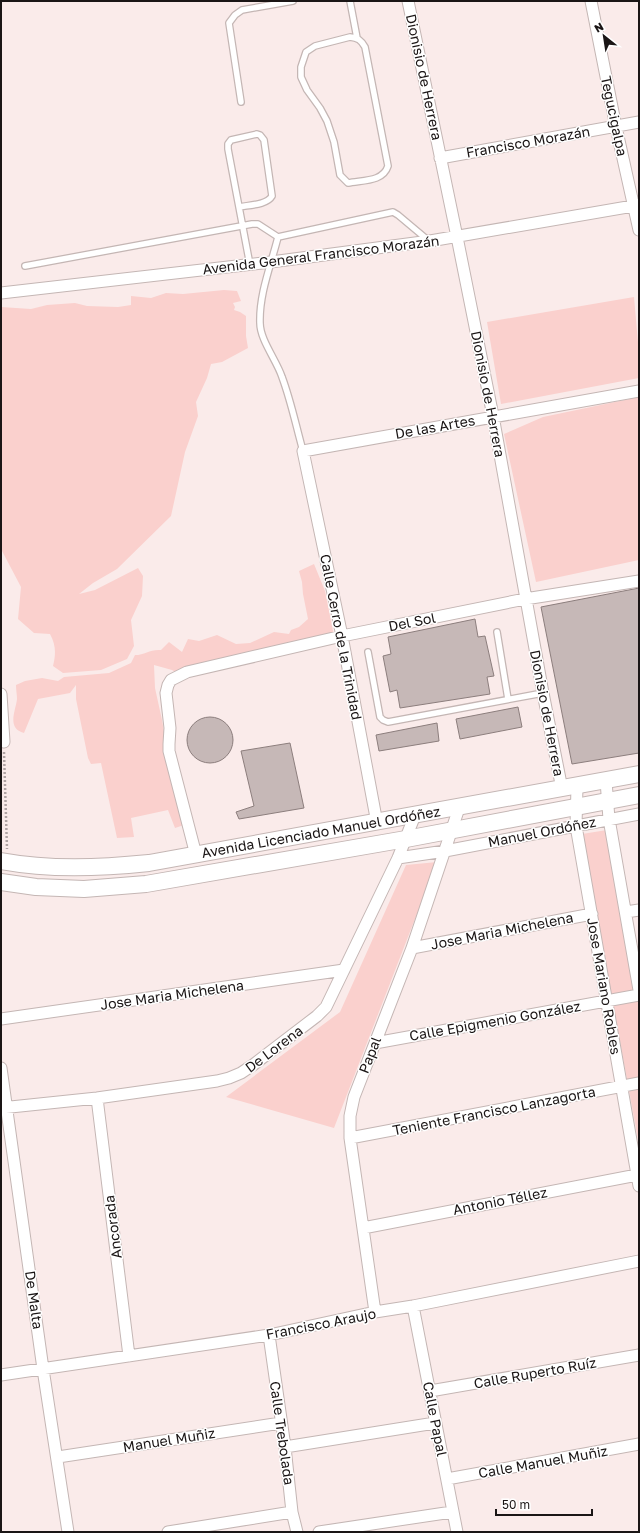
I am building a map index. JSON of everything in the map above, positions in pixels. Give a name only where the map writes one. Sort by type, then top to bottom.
[{"type":"main road","name":"Avenida Licenciado Manuel Ordóñez","points":[[4,861],[61,868],[97,868],[148,863],[460,808],[639,774]]},
{"type":"main road","name":"Avenida Licenciado Manuel Ordóñez","points":[[1,882],[36,888],[84,889],[146,884],[406,839],[639,795]]},
{"type":"street","name":"Dionisio de Herrera","points":[[408,1],[493,416],[543,693],[569,787]]},
{"type":"street","name":"Tegucigalpa","points":[[591,1],[616,127],[637,205],[639,230]]},
{"type":"street","name":"Francisco Morazán","points":[[440,158],[639,122]]},
{"type":"street","name":"Avenida General Francisco Morazán","points":[[1,292],[250,265],[430,242],[637,205]]},
{"type":"street","name":"De las Artes","points":[[303,451],[639,391]]},
{"type":"street","name":"Calle Cerro de la Trinidad","points":[[303,451],[342,636],[377,823]]},
{"type":"street","name":"Del Sol","points":[[196,855],[169,752],[170,728],[166,693],[171,680],[187,672],[342,636],[525,599],[639,581]]},
{"type":"street","points":[[1,694],[2,742]]},
{"type":"street","points":[[606,781],[609,819],[639,990]]},
{"type":"street","name":"Jose Mariano Robles","points":[[569,787],[577,807],[576,826],[639,1186]]},
{"type":"street","name":"Papal","points":[[375,1312],[350,1138],[350,1116],[354,1097],[412,948],[460,808]]},
{"type":"street","name":"Manuel Ordóñez","points":[[398,858],[445,851],[639,814]]},
{"type":"street","name":"De Lorena","points":[[4,1107],[97,1098],[218,1081],[241,1073],[317,1016],[326,1007],[398,858],[415,815]]},
{"type":"street","points":[[626,912],[639,910]]},
{"type":"street","name":"Jose Maria Michelena","points":[[412,948],[592,914]]},
{"type":"street","name":"Jose Maria Michelena","points":[[1,1019],[344,970]]},
{"type":"street","name":"Calle Epigmenio González","points":[[375,1043],[639,996]]},
{"type":"street","name":"De Malta","points":[[1,1068],[4,1107],[43,1369],[58,1457],[68,1532]]},
{"type":"street","name":"Teniente Francisco Lanzagorta","points":[[350,1138],[639,1083]]},
{"type":"street","name":"Ancorada","points":[[97,1098],[129,1356]]},
{"type":"street","name":"Antonio Téllez","points":[[363,1228],[637,1175]]},
{"type":"street","name":"Francisco Araujo","points":[[1,1375],[269,1334],[639,1261]]},
{"type":"street","name":"Calle Papal","points":[[413,1306],[456,1532]]},
{"type":"street","name":"Calle Trebolada","points":[[269,1334],[285,1447],[292,1512],[297,1532]]},
{"type":"street","name":"Calle Ruperto Ruíz","points":[[430,1391],[639,1355]]},
{"type":"street","name":"Manuel Muñiz","points":[[58,1457],[281,1423]]},
{"type":"street","points":[[285,1447],[435,1423]]},
{"type":"street","name":"Calle Manuel Muñiz","points":[[447,1479],[639,1444]]},
{"type":"street","points":[[168,1532],[292,1512]]},
{"type":"street","points":[[320,1532],[452,1512]]},
{"type":"lane","points":[[240,102],[229,23],[235,15],[242,10],[293,1]]},
{"type":"lane","points":[[350,1],[357,38],[365,47],[388,166],[383,175],[376,178],[348,183],[340,175],[334,142],[327,121],[307,90],[301,77],[301,67],[306,52],[315,46],[350,37],[357,38]]},
{"type":"lane","points":[[239,207],[266,202],[270,200],[272,196],[264,140],[257,134],[231,140],[228,144],[228,148],[242,225],[250,265]]},
{"type":"lane","points":[[25,266],[242,225],[258,224],[278,237],[393,212],[430,242]]},
{"type":"lane","points":[[278,237],[261,298],[259,325],[283,379],[303,451]]},
{"type":"lane","points":[[497,632],[508,699]]},
{"type":"lane","points":[[368,652],[380,717],[388,722],[543,693]]},
{"type":"path","points":[[2,742],[4,861]]},
{"type":"shaded area","points":[[224,290],[237,291],[241,301],[233,303],[235,307],[234,310],[246,316],[246,336],[248,348],[222,362],[211,364],[207,378],[196,402],[198,416],[185,452],[171,516],[117,569],[93,583],[79,594],[95,590],[138,568],[143,576],[142,596],[131,620],[134,646],[127,659],[101,670],[63,673],[53,666],[55,650],[50,634],[34,633],[18,619],[21,587],[1,549],[1,307],[31,309],[47,305],[75,303],[87,306],[118,307],[131,305],[131,296],[151,298],[166,293],[183,294]]},
{"type":"shaded area","points":[[634,297],[639,354],[639,378],[501,404],[487,322]]},
{"type":"shaded area","points":[[639,397],[639,560],[536,582],[504,434],[543,417]]},
{"type":"shaded area","points":[[314,564],[325,591],[334,636],[203,665],[183,668],[179,674],[172,670],[154,665],[155,688],[169,761],[184,825],[175,828],[168,810],[131,818],[134,837],[117,838],[101,763],[91,764],[88,758],[76,699],[76,685],[70,693],[38,699],[24,733],[18,731],[15,727],[13,718],[17,699],[16,685],[25,681],[42,678],[58,681],[64,677],[109,673],[131,663],[135,655],[154,650],[161,650],[169,642],[182,652],[188,639],[199,641],[217,635],[236,644],[250,643],[274,632],[289,634],[291,630],[299,627],[308,619],[299,571]]},
{"type":"shaded area","points":[[607,830],[639,1004],[639,1145],[582,834]]},
{"type":"shaded area","points":[[437,862],[334,1128],[226,1097],[340,1012],[406,865]]},
{"type":"building","points":[[639,588],[639,753],[572,764],[541,607]]},
{"type":"building","points":[[475,619],[478,637],[485,636],[494,676],[487,677],[490,694],[400,708],[397,690],[390,692],[383,656],[391,654],[388,637]]},
{"type":"building","points":[[518,707],[522,727],[460,739],[456,719]]},
{"type":"building","points":[[215,717],[227,723],[232,731],[232,749],[227,757],[219,762],[205,763],[193,757],[188,749],[187,735],[193,723],[201,718]]},
{"type":"building","points":[[437,723],[439,741],[379,751],[376,735]]},
{"type":"building","points":[[290,743],[304,808],[239,819],[236,812],[254,806],[241,751]]}]
